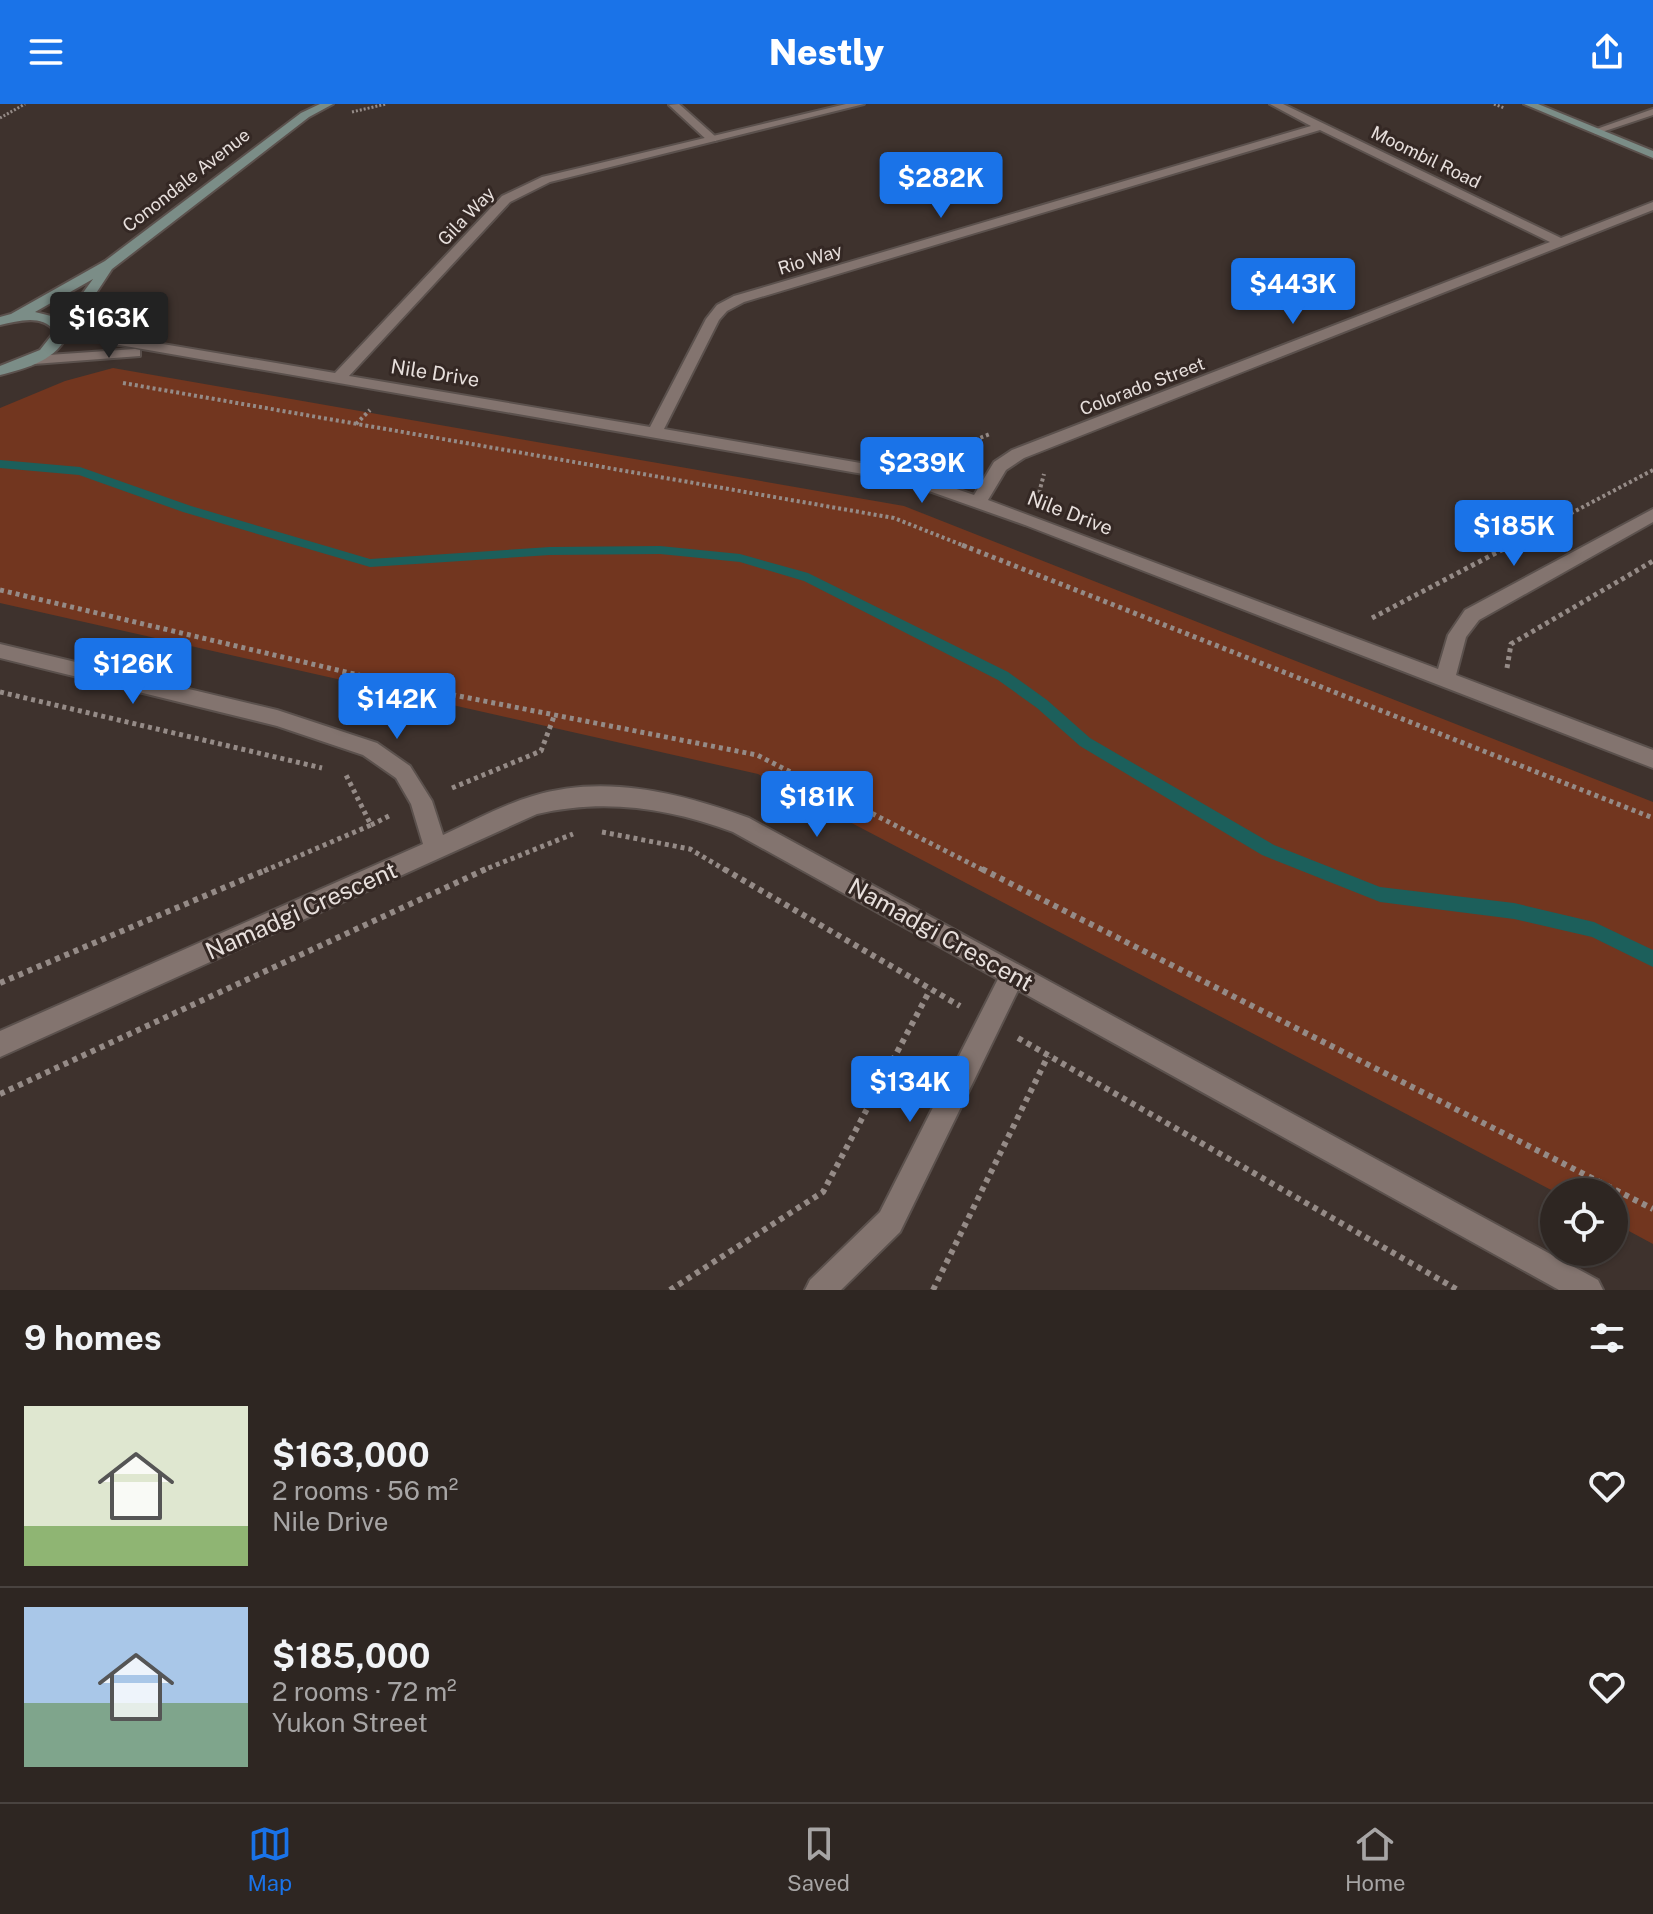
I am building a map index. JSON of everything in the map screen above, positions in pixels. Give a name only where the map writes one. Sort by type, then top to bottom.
[{"type":"street","name":"Conondale Avenue","points":[[16,317],[110,264],[305,115],[328,104]]},
{"type":"street","name":"Gila Way","points":[[337,380],[506,199],[522,188],[546,179],[859,104]]},
{"type":"street","name":"Moombil Road","points":[[1275,104],[1560,242]]},
{"type":"street","points":[[1529,104],[1653,155]]},
{"type":"street","points":[[674,105],[712,139]]},
{"type":"street","points":[[1596,131],[1653,112]]},
{"type":"street","name":"Rio Way","points":[[655,432],[713,319],[722,308],[739,299],[1321,126]]},
{"type":"street","name":"Colorado Street","points":[[978,503],[1000,466],[1018,454],[1653,206]]},
{"type":"street","name":"Conondale Avenue","points":[[34,360],[55,345],[61,328],[110,264]]},
{"type":"street","points":[[0,321],[16,317],[44,317],[61,328]]},
{"type":"street","name":"Nile Drive","points":[[61,328],[163,351],[901,475],[1653,759]]},
{"type":"street","name":"Nile Drive","points":[[34,360],[163,351]]},
{"type":"street","points":[[5,371],[34,360]]},
{"type":"street","points":[[1445,680],[1457,635],[1472,615],[1653,515]]},
{"type":"street","points":[[0,651],[277,718],[370,749],[403,772],[421,801],[436,849]]},
{"type":"street","name":"Namadgi Crescent","points":[[0,1044],[436,849],[560,797],[623,795],[741,825],[1588,1290]]},
{"type":"street","points":[[820,1290],[890,1222],[1013,974]]},
{"type":"path","points":[[0,118],[25,104]]},
{"type":"path","points":[[114,381],[894,518],[1653,818]]},
{"type":"path","points":[[1385,623],[1372,618],[1653,470]]},
{"type":"path","points":[[1044,473],[1037,492],[1051,498]]},
{"type":"path","points":[[1507,668],[1511,644],[1653,561]]},
{"type":"path","points":[[1453,648],[1521,674]]},
{"type":"path","points":[[0,692],[345,773],[371,825]]},
{"type":"path","points":[[0,983],[541,751],[555,714]]},
{"type":"path","points":[[0,1094],[526,850],[586,829],[690,849],[930,990],[990,1021],[1458,1290]]},
{"type":"path","points":[[670,1290],[823,1192],[930,990]]},
{"type":"path","points":[[933,1290],[1048,1056]]},
{"type":"shaded area","points":[[113,368],[904,506],[1653,802],[1653,1244],[1628,1231],[1628,1178],[1540,1178],[1540,1184],[758,774],[0,603],[0,408],[65,381]]},
{"type":"waterway","points":[[0,464],[80,471],[187,509],[370,563],[550,551],[660,550],[740,558],[808,578],[1003,676],[1042,704],[1085,742],[1268,850],[1380,894],[1514,911],[1594,930],[1653,959]]}]
